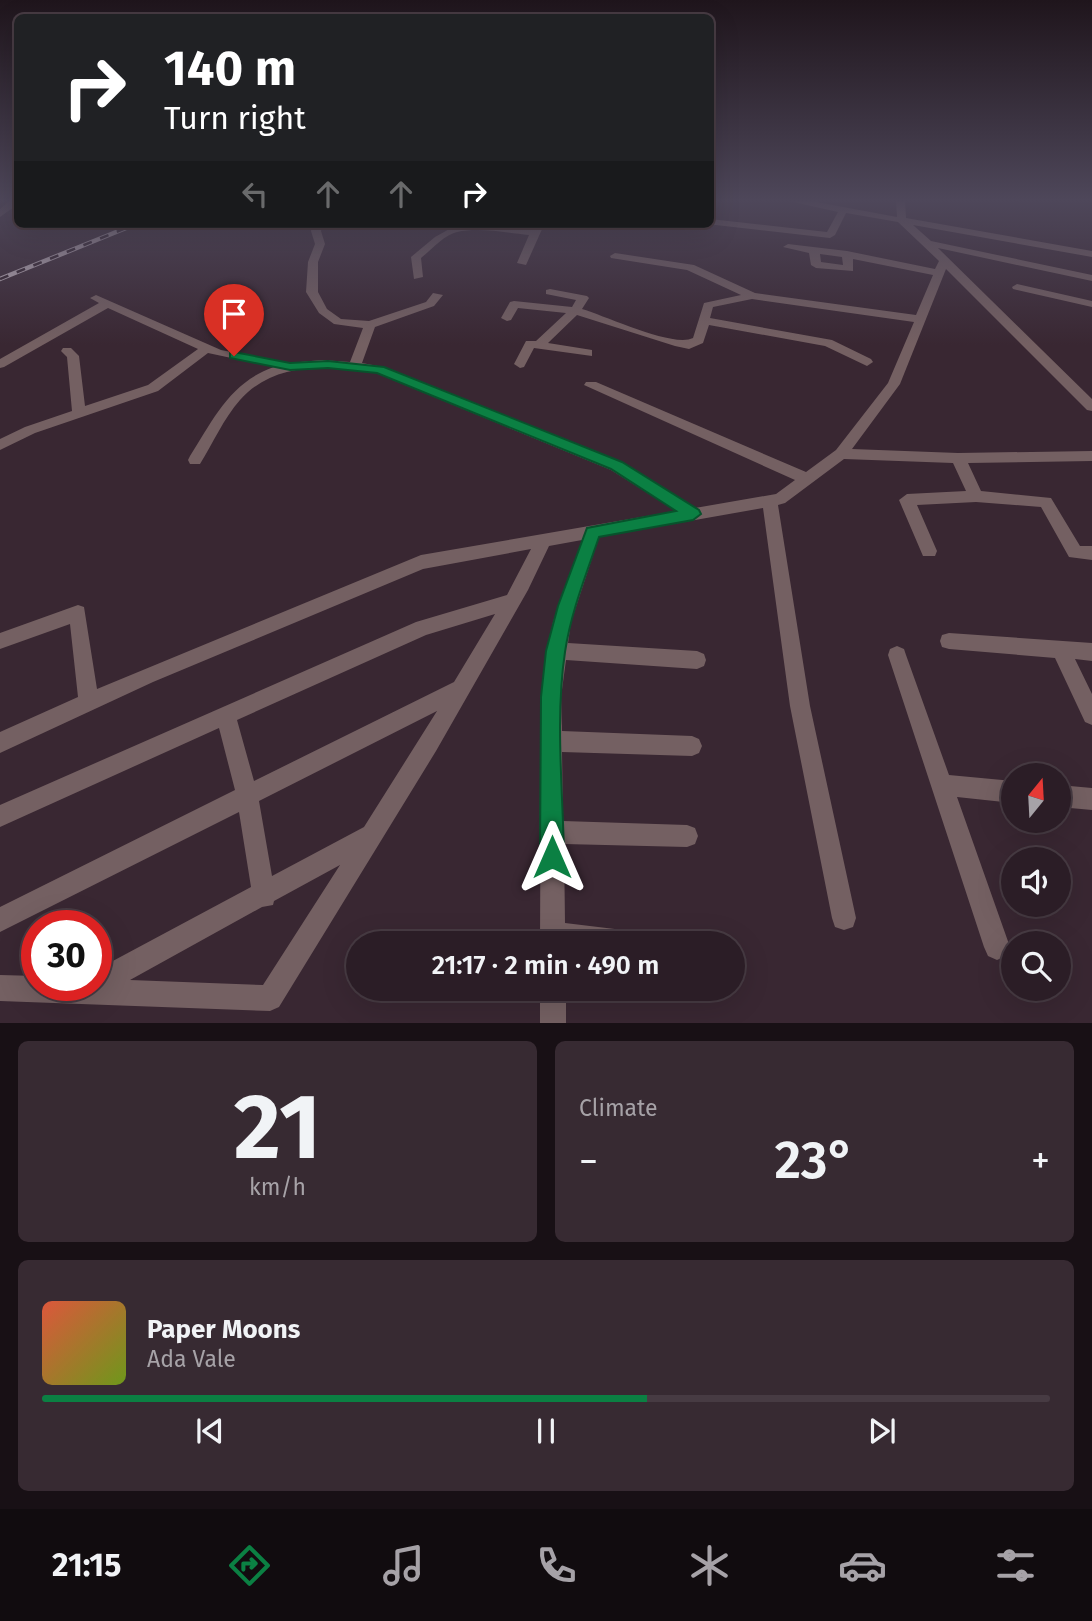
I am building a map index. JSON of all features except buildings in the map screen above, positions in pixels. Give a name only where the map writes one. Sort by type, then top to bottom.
[{"type":"street","points":[[318,249],[313,262],[312,292],[332,320],[370,325],[430,304],[437,295]]},
{"type":"street","points":[[418,278],[416,257],[426,249]]},
{"type":"street","points":[[522,263],[528,249]]},
{"type":"street","points":[[803,249],[941,267]]},
{"type":"street","points":[[931,249],[941,267],[1092,407]]},
{"type":"street","points":[[955,249],[1092,278]]},
{"type":"street","points":[[1062,249],[1092,254]]},
{"type":"street","points":[[615,256],[690,267],[752,296],[920,319]]},
{"type":"street","points":[[0,743],[89,702],[421,562],[780,499],[841,454],[894,384],[941,267]]},
{"type":"street","points":[[1017,288],[1092,305]]},
{"type":"street","points":[[519,304],[523,290]]},
{"type":"street","points":[[540,344],[575,311],[583,298],[550,292]]},
{"type":"street","points":[[507,318],[514,303],[575,311],[623,329],[689,345],[699,340],[709,304],[752,296]]},
{"type":"street","points":[[0,364],[102,300],[218,353],[290,366],[355,366],[379,370],[617,466],[693,514]]},
{"type":"street","points":[[704,320],[828,343],[867,362]]},
{"type":"street","points":[[355,366],[370,325]]},
{"type":"street","points":[[520,364],[530,344],[587,353]]},
{"type":"street","points":[[4,441],[153,388],[207,348]]},
{"type":"street","points":[[67,351],[72,356],[79,413]]},
{"type":"street","points":[[195,460],[237,396],[266,373],[290,366]]},
{"type":"street","points":[[591,385],[807,479]]},
{"type":"street","points":[[841,454],[958,458],[1092,456]]},
{"type":"street","points":[[958,458],[976,496]]},
{"type":"street","points":[[929,551],[907,499],[976,496],[1046,502],[1075,552],[1092,553]]},
{"type":"street","points":[[770,501],[800,706],[844,918]]},
{"type":"street","points":[[553,931],[551,697],[556,651],[567,606],[593,532]]},
{"type":"street","points":[[112,988],[270,998],[461,688],[535,562],[543,541]]},
{"type":"street","points":[[0,816],[422,628],[510,601]]},
{"type":"street","points":[[0,641],[78,614],[89,702]]},
{"type":"street","points":[[949,641],[1092,652]]},
{"type":"street","points":[[1061,650],[1092,715]]},
{"type":"street","points":[[556,651],[697,660]]},
{"type":"street","points":[[897,655],[997,947]]},
{"type":"street","points":[[0,920],[461,688]]},
{"type":"street","points":[[226,715],[247,796],[264,896]]},
{"type":"street","points":[[551,741],[692,746]]},
{"type":"street","points":[[942,785],[1001,791]]},
{"type":"street","points":[[1071,797],[1092,799]]},
{"type":"street","points":[[552,832],[687,836]]},
{"type":"street","points":[[112,976],[369,837]]},
{"type":"street","points":[[0,988],[21,988]]},
{"type":"street","points":[[553,1001],[553,1023]]},
{"type":"railway","points":[[0,279],[75,249]]},
{"type":"route","points":[[234,356],[290,366],[359,366],[379,370],[617,466],[693,514],[593,532],[562,622],[556,651],[551,697],[552,857]]}]
